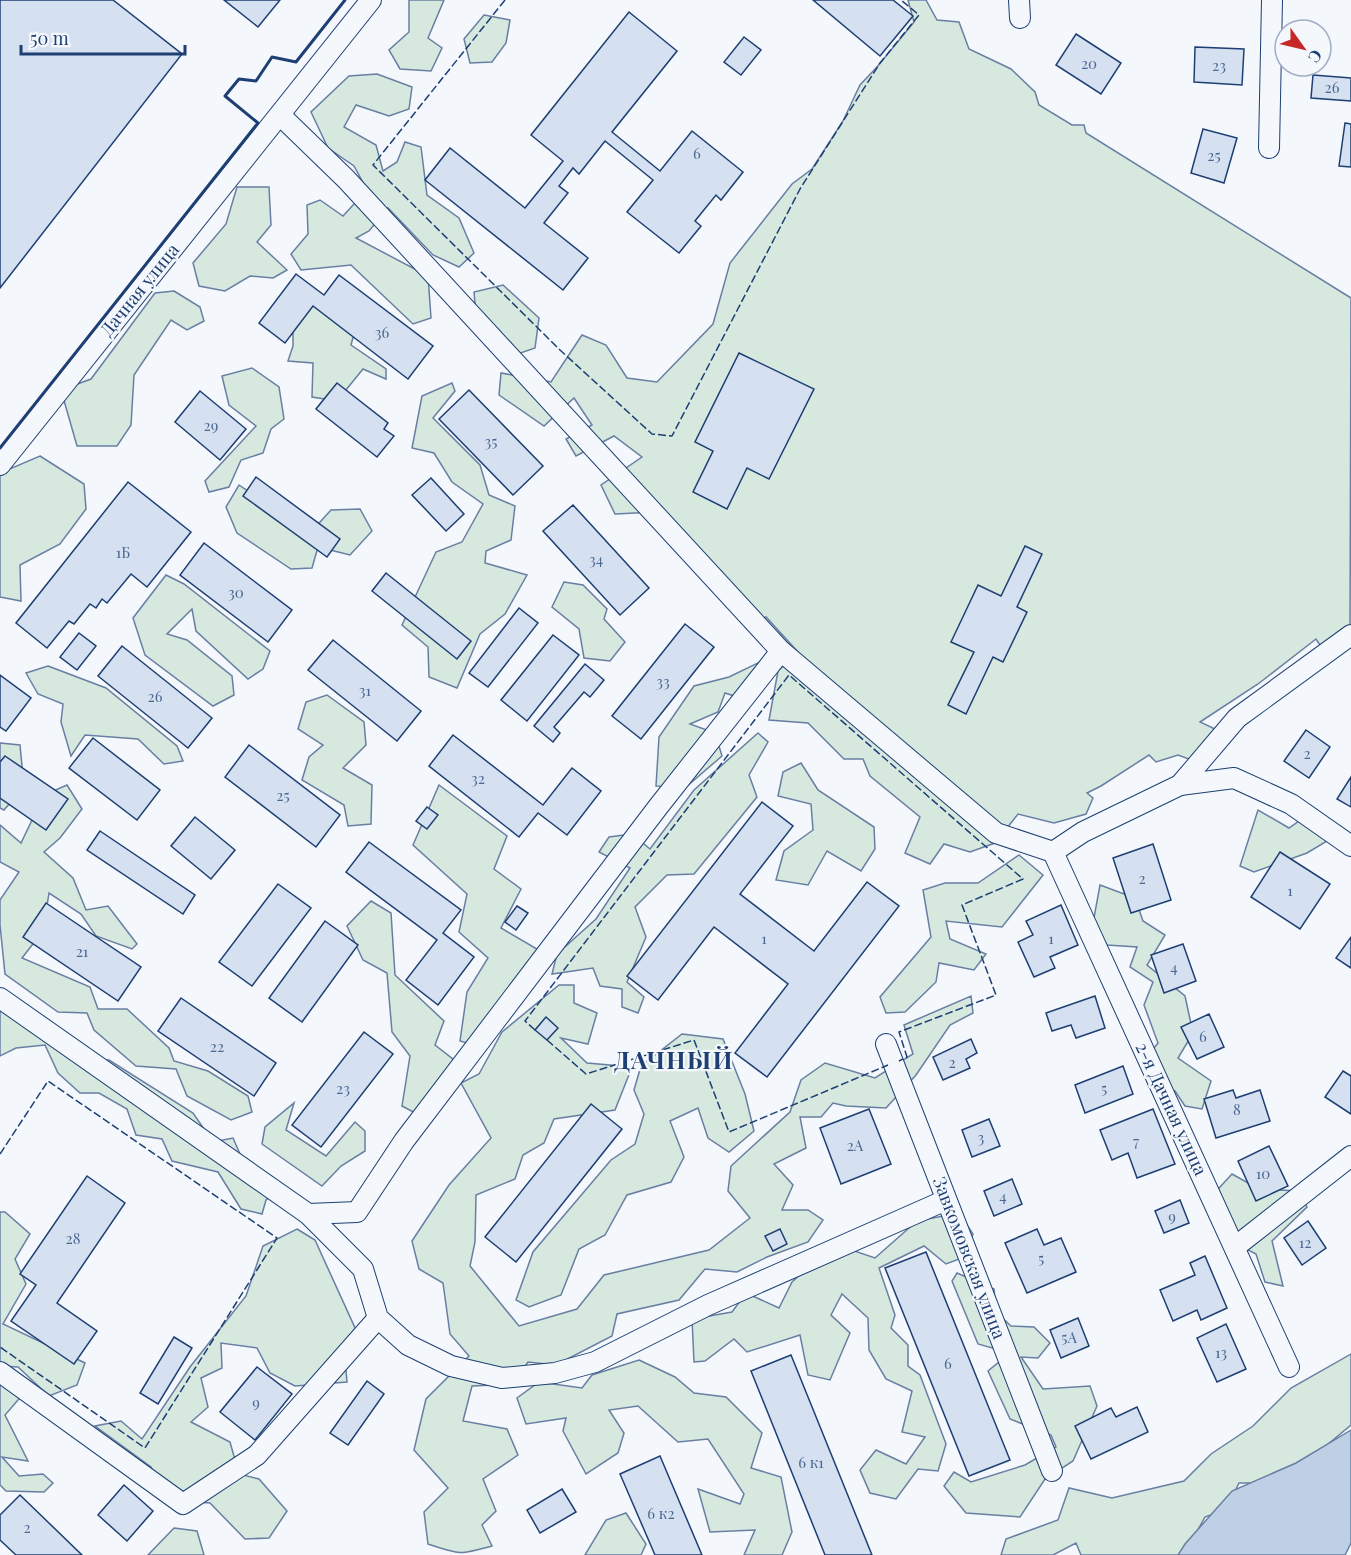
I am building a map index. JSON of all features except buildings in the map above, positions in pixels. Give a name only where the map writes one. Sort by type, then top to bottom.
[{"type":"street","name":"Дачная улица","points":[[0,465],[370,0]]},
{"type":"street","points":[[1269,148],[1272,0]]},
{"type":"street","points":[[280,115],[370,204],[780,651],[996,833],[1053,852],[1083,832],[1180,785],[1234,778],[1291,804],[1351,846]]},
{"type":"street","points":[[1180,785],[1238,718],[1351,635]]},
{"type":"street","points":[[308,1214],[357,1212],[404,1141],[658,807],[780,651]]},
{"type":"street","name":"2-я Дачная улица","points":[[1053,852],[1290,1367]]},
{"type":"street","points":[[0,998],[308,1214],[363,1269],[378,1318],[408,1346],[451,1366],[502,1378],[555,1372],[595,1362],[708,1305],[946,1200]]},
{"type":"street","name":"Завкомовская улица","points":[[886,1044],[1052,1471]]},
{"type":"street","points":[[1235,1247],[1351,1156]]},
{"type":"street","points":[[0,1372],[183,1504],[257,1455],[378,1318]]},
{"type":"shaded area","points":[[409,0],[444,0],[428,38],[442,48],[431,71],[400,69],[389,50],[409,32]]},
{"type":"shaded area","points":[[908,0],[926,0],[937,20],[959,22],[969,49],[1011,69],[1035,92],[1039,105],[1072,125],[1084,125],[1086,133],[1351,298],[1350,642],[1342,649],[1320,645],[1316,639],[1258,684],[1200,722],[1213,728],[1221,748],[1208,766],[1178,755],[1156,762],[1149,755],[1087,793],[1093,798],[1086,814],[1054,823],[1018,814],[995,843],[970,852],[944,844],[930,864],[905,853],[920,817],[870,776],[863,759],[844,759],[808,723],[769,720],[778,671],[798,652],[766,617],[744,625],[656,512],[615,514],[601,485],[642,457],[614,436],[576,456],[566,439],[592,425],[574,398],[544,426],[499,395],[501,373],[551,382],[582,335],[606,345],[627,378],[657,382],[713,324],[730,263],[792,184],[812,169],[843,121],[860,85],[914,22]]},
{"type":"shaded area","points":[[484,15],[510,20],[506,43],[492,62],[470,63],[464,39]]},
{"type":"shaded area","points":[[377,74],[412,87],[409,109],[389,116],[356,105],[344,127],[376,145],[383,171],[397,162],[405,142],[421,147],[427,195],[459,218],[474,253],[459,267],[433,255],[388,208],[369,231],[356,238],[428,276],[431,318],[413,324],[351,265],[301,270],[291,254],[308,234],[307,205],[320,200],[343,216],[367,190],[354,166],[328,148],[311,112],[349,76]]},
{"type":"shaded area","points":[[237,187],[269,187],[271,225],[257,242],[287,270],[273,278],[250,276],[225,291],[199,286],[193,263],[226,224]]},
{"type":"shaded area","points":[[503,285],[539,318],[535,348],[515,355],[476,314],[474,292]]},
{"type":"shaded area","points":[[174,291],[200,307],[204,321],[187,330],[171,320],[134,375],[131,425],[117,446],[77,446],[61,390],[91,379],[155,293]]},
{"type":"shaded area","points":[[311,300],[358,319],[351,345],[386,369],[386,379],[363,369],[337,401],[312,397],[313,363],[288,361],[293,346],[293,322]]},
{"type":"shaded area","points":[[252,368],[279,387],[284,419],[271,429],[263,453],[241,460],[229,487],[209,492],[205,481],[256,426],[229,405],[222,376]]},
{"type":"shaded area","points":[[452,383],[455,391],[433,418],[480,465],[489,495],[515,506],[511,540],[486,551],[485,563],[527,575],[505,614],[480,634],[457,688],[429,677],[428,647],[402,625],[436,552],[462,542],[483,504],[452,482],[434,453],[412,448],[422,396]]},
{"type":"shaded area","points":[[40,456],[84,484],[86,509],[60,544],[20,565],[21,601],[0,597],[0,473]]},
{"type":"shaded area","points":[[239,485],[310,533],[331,510],[360,509],[372,531],[350,555],[318,547],[312,568],[291,569],[237,533],[226,507]]},
{"type":"shaded area","points":[[166,575],[184,584],[270,651],[263,669],[248,679],[196,631],[192,609],[167,634],[187,640],[232,676],[234,695],[213,706],[145,655],[133,618]]},
{"type":"shaded area","points":[[564,582],[583,585],[607,609],[604,619],[625,642],[610,661],[584,658],[579,629],[552,607]]},
{"type":"shaded area","points":[[764,660],[772,672],[753,702],[725,693],[718,712],[690,724],[715,733],[722,756],[686,787],[656,786],[659,737],[694,686],[729,677]]},
{"type":"shaded area","points":[[48,666],[106,688],[177,746],[183,761],[164,764],[138,739],[85,735],[71,756],[61,722],[63,704],[38,694],[26,673]]},
{"type":"shaded area","points":[[327,695],[364,722],[366,745],[343,768],[372,785],[371,824],[348,826],[344,805],[302,780],[309,757],[323,745],[298,729],[306,702]]},
{"type":"shaded area","points":[[758,733],[768,742],[749,775],[757,797],[694,874],[667,875],[635,907],[646,937],[627,982],[644,997],[638,1013],[622,1007],[622,989],[600,986],[593,968],[552,974],[557,954],[596,919],[630,868],[599,852],[609,837],[632,834],[650,849],[694,790]]},
{"type":"shaded area","points":[[0,743],[20,745],[24,787],[4,810],[0,808]]},
{"type":"shaded area","points":[[801,763],[818,790],[874,827],[875,849],[861,871],[827,851],[808,885],[776,880],[784,851],[813,830],[811,804],[778,796],[783,772]]},
{"type":"shaded area","points":[[67,785],[82,809],[60,838],[44,852],[73,878],[86,910],[108,906],[137,944],[132,949],[96,936],[81,914],[49,893],[43,931],[22,958],[90,987],[98,1009],[127,1009],[169,1048],[174,1061],[208,1071],[248,1096],[252,1112],[231,1120],[187,1096],[176,1069],[136,1066],[94,1030],[87,1013],[58,1012],[5,974],[0,900],[19,872],[0,862],[0,825],[21,843],[44,795]]},
{"type":"shaded area","points":[[439,785],[507,836],[494,869],[521,889],[501,928],[542,952],[474,1045],[460,1041],[467,992],[488,958],[459,932],[467,894],[413,845]]},
{"type":"shaded area","points":[[1316,809],[1332,838],[1307,853],[1254,872],[1240,866],[1258,810],[1289,828]]},
{"type":"shaded area","points":[[1019,855],[1043,875],[1002,927],[946,921],[950,939],[986,954],[974,970],[939,963],[936,982],[905,1012],[886,1013],[880,997],[931,937],[923,890],[945,883],[978,883]]},
{"type":"shaded area","points":[[1100,885],[1135,898],[1143,921],[1165,935],[1147,965],[1185,996],[1193,1033],[1178,1058],[1211,1081],[1202,1109],[1185,1106],[1175,1091],[1149,1087],[1141,1064],[1158,1043],[1144,1005],[1153,982],[1130,967],[1137,947],[1107,945],[1093,923]]},
{"type":"shaded area","points":[[371,901],[391,913],[395,975],[444,1021],[435,1045],[458,1063],[419,1115],[402,1106],[410,1056],[392,1032],[387,973],[363,960],[347,926]]},
{"type":"shaded area","points":[[559,985],[574,985],[574,1003],[597,1013],[588,1044],[561,1038],[587,1063],[632,1067],[615,1110],[554,1119],[544,1143],[523,1155],[515,1179],[476,1195],[475,1242],[470,1266],[519,1326],[577,1309],[604,1275],[709,1250],[750,1218],[728,1191],[731,1166],[790,1112],[801,1080],[825,1063],[875,1078],[913,1054],[904,1025],[971,996],[973,1013],[950,1025],[916,1075],[886,1108],[833,1103],[821,1117],[800,1117],[806,1148],[774,1164],[793,1185],[782,1210],[808,1210],[823,1220],[808,1242],[767,1257],[737,1272],[705,1269],[679,1300],[617,1314],[612,1336],[556,1365],[528,1362],[513,1384],[472,1386],[463,1421],[507,1429],[518,1455],[483,1479],[496,1511],[482,1525],[492,1546],[466,1552],[454,1552],[428,1544],[424,1512],[448,1488],[414,1450],[426,1399],[469,1356],[450,1334],[443,1283],[419,1269],[412,1241],[449,1185],[491,1138],[461,1083],[479,1074],[502,1032]]},
{"type":"shaded area","points":[[0,996],[80,1059],[109,1060],[193,1113],[213,1142],[233,1138],[244,1163],[282,1188],[266,1200],[262,1214],[241,1209],[218,1172],[172,1161],[162,1139],[136,1135],[127,1109],[99,1093],[80,1093],[58,1073],[45,1045],[16,1048],[0,1056]]},
{"type":"shaded area","points":[[682,1034],[723,1039],[745,1094],[754,1131],[729,1152],[708,1138],[698,1108],[670,1121],[684,1157],[671,1182],[627,1195],[605,1235],[579,1249],[561,1295],[529,1307],[516,1300],[533,1252],[611,1160],[635,1144],[644,1114],[634,1090],[641,1066]]},
{"type":"shaded area","points":[[294,1103],[286,1130],[326,1156],[355,1122],[365,1131],[365,1151],[341,1166],[322,1186],[262,1144],[265,1127]]},
{"type":"shaded area","points":[[1232,1174],[1259,1189],[1299,1191],[1307,1207],[1272,1241],[1283,1286],[1265,1282],[1256,1254],[1233,1242],[1209,1199]]},
{"type":"shaded area","points":[[0,1212],[5,1212],[30,1234],[15,1259],[26,1284],[3,1324],[85,1363],[77,1385],[49,1396],[18,1367],[0,1366]]},
{"type":"shaded area","points":[[959,1213],[973,1234],[962,1258],[946,1264],[924,1246],[879,1268],[895,1315],[891,1328],[908,1345],[908,1366],[920,1375],[946,1444],[938,1471],[918,1469],[896,1499],[870,1493],[860,1470],[876,1450],[906,1464],[925,1437],[902,1432],[912,1391],[886,1379],[869,1350],[868,1318],[842,1294],[831,1315],[850,1333],[830,1380],[808,1375],[800,1335],[747,1352],[734,1339],[705,1361],[694,1362],[692,1319],[732,1312],[746,1293],[779,1308],[792,1282],[834,1244],[875,1258],[917,1221]]},
{"type":"shaded area","points":[[297,1229],[315,1240],[356,1330],[344,1347],[347,1382],[295,1386],[270,1373],[257,1348],[221,1343],[222,1368],[201,1378],[208,1407],[191,1422],[230,1442],[239,1474],[259,1479],[287,1511],[269,1538],[245,1539],[210,1503],[165,1500],[151,1467],[95,1426],[121,1421],[142,1439],[190,1367],[246,1296],[263,1246]]},
{"type":"shaded area","points":[[957,1273],[994,1289],[996,1312],[1011,1326],[1034,1327],[1050,1343],[1038,1358],[1021,1357],[1043,1389],[1090,1386],[1097,1406],[1073,1461],[1045,1479],[1020,1517],[966,1513],[944,1486],[954,1472],[971,1482],[1025,1465],[1056,1447],[1051,1435],[1010,1419],[988,1371],[1010,1353],[978,1344],[952,1281]]},
{"type":"shaded area","points":[[1351,1354],[1351,1425],[1310,1459],[1269,1483],[1239,1483],[1226,1509],[1205,1517],[1184,1555],[1081,1555],[1076,1543],[1053,1555],[1001,1555],[1006,1539],[1058,1520],[1069,1488],[1112,1498],[1184,1481],[1211,1454],[1253,1426],[1291,1388]]},
{"type":"shaded area","points":[[639,1360],[675,1377],[694,1393],[726,1397],[762,1433],[751,1468],[781,1477],[792,1532],[782,1555],[744,1555],[755,1530],[710,1532],[698,1489],[740,1504],[744,1494],[708,1439],[678,1442],[638,1406],[609,1410],[624,1433],[618,1453],[586,1474],[563,1431],[566,1418],[526,1424],[517,1398],[539,1382],[582,1388],[592,1375]]},
{"type":"shaded area","points":[[0,1383],[24,1393],[5,1415],[28,1461],[2,1457],[19,1476],[43,1474],[53,1483],[44,1492],[6,1491],[0,1485]]},
{"type":"shaded area","points":[[626,1513],[646,1544],[641,1555],[585,1555],[606,1520]]},
{"type":"shaded area","points":[[174,1528],[197,1531],[204,1555],[148,1555]]},
{"type":"water","points":[[1351,1430],[1351,1543],[1345,1555],[1178,1555],[1232,1491],[1296,1463]]},
{"type":"fence","points":[[505,0],[373,165],[560,350],[652,434],[672,436],[800,189],[880,63],[919,15],[901,0]]},
{"type":"fence","points":[[535,1030],[525,1021],[789,675],[1023,879],[962,905],[996,995],[899,1032],[907,1057],[899,1061]]},
{"type":"fence","points":[[547,1040],[586,1074],[694,1040],[729,1132],[888,1065]]},
{"type":"fence","points":[[0,1154],[48,1081],[277,1238],[145,1448],[0,1347]]},
{"type":"wall","points":[[0,448],[258,123],[225,96],[239,79],[256,81],[272,57],[296,62],[345,0]]},
{"type":"district","name":"ДАЧНЫЙ","points":[[674,1061]]}]
